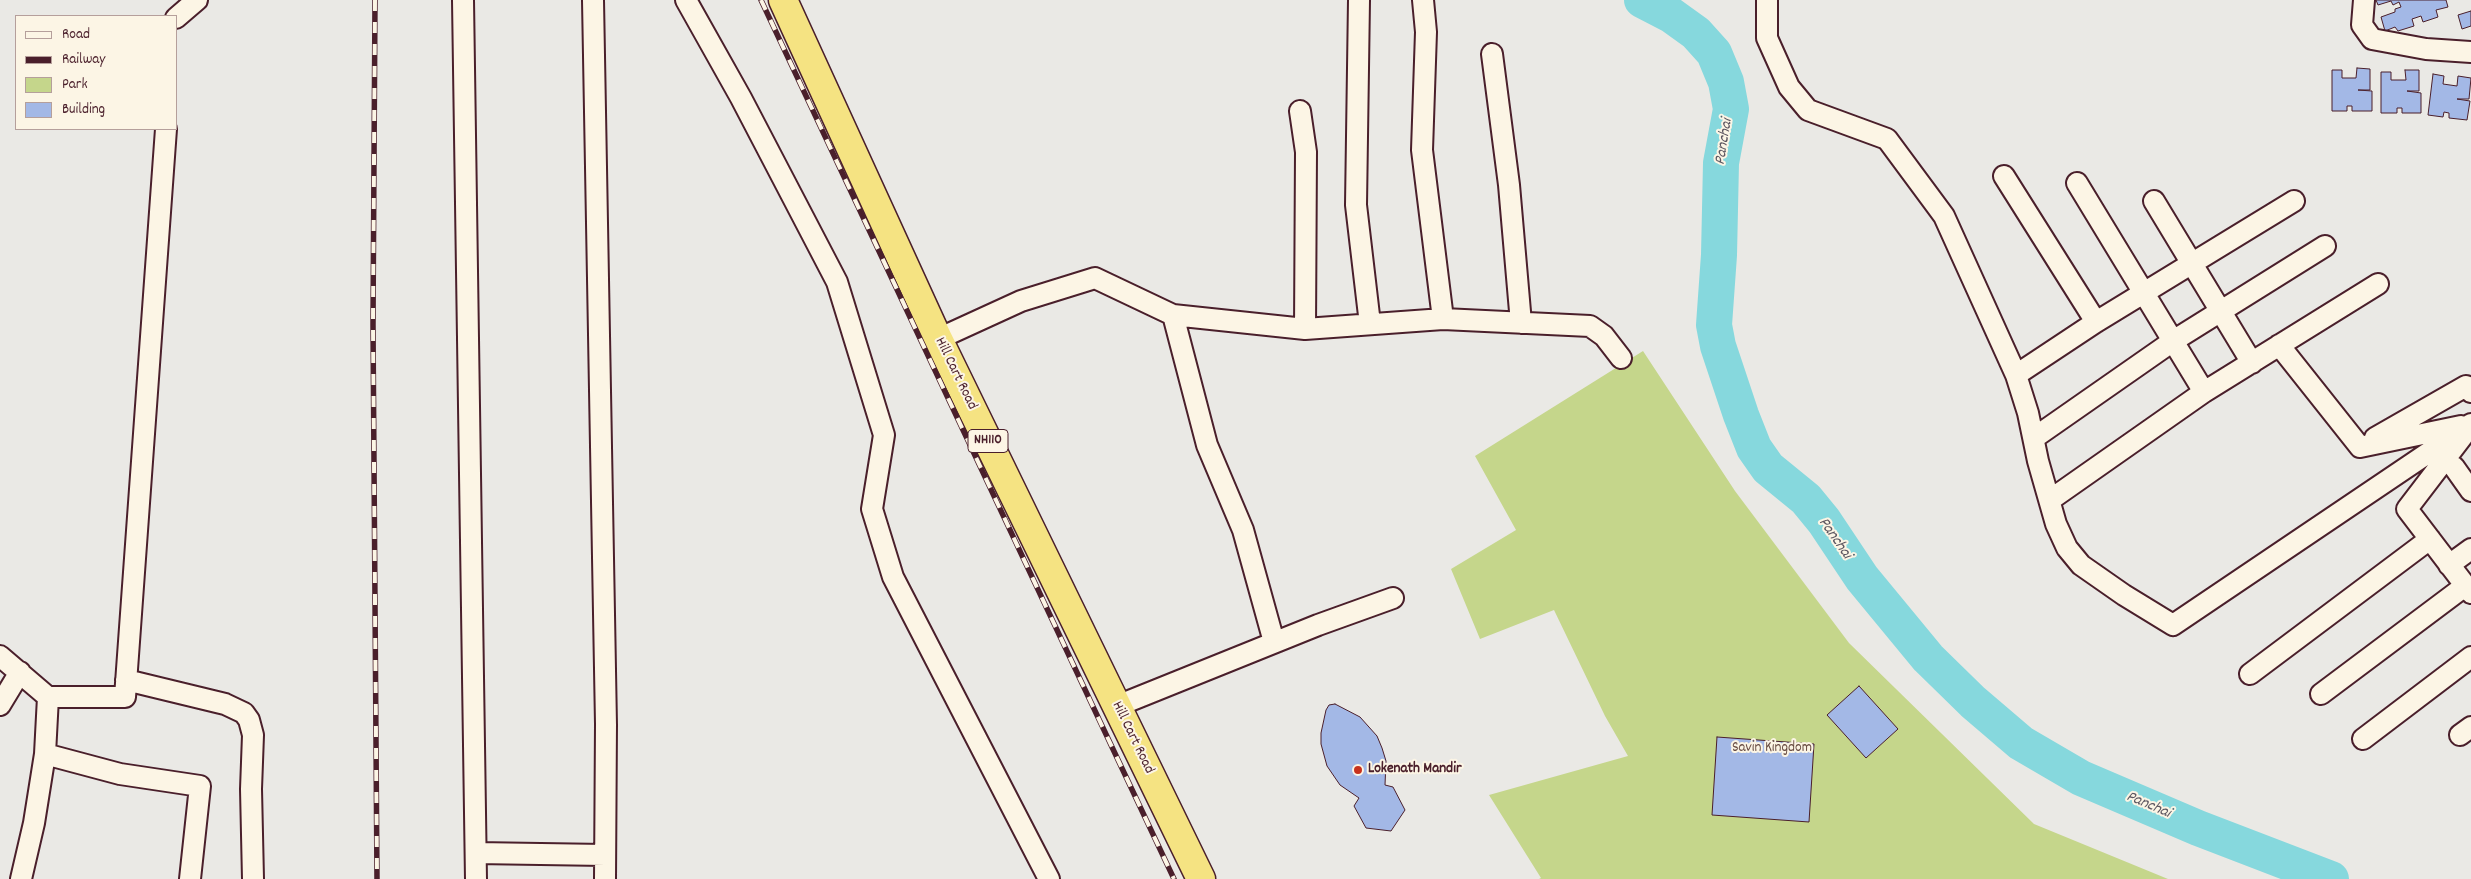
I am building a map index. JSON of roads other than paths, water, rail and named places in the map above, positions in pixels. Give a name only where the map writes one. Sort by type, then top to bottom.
[{"type":"highway","name":"Hill Cart Road","points":[[783,0],[938,339],[1201,879]]},
{"type":"street","points":[[178,16],[197,0]]},
{"type":"street","points":[[463,0],[476,879]]},
{"type":"street","points":[[593,0],[606,724],[605,879]]},
{"type":"street","points":[[686,0],[741,98],[837,282],[884,435],[872,509],[893,577],[1049,879]]},
{"type":"street","points":[[1359,0],[1356,205],[1370,324]]},
{"type":"street","points":[[1423,0],[1426,32],[1422,150],[1444,319]]},
{"type":"street","points":[[1767,0],[1767,38],[1789,87],[1808,110],[1887,139],[1944,216],[2016,375],[2056,524],[2067,548],[2082,565],[2124,595],[2173,625],[2471,425]]},
{"type":"street","points":[[2364,0],[2362,25],[2372,39],[2426,49],[2471,52]]},
{"type":"street","points":[[1492,54],[1509,185],[1521,323]]},
{"type":"street","points":[[1300,111],[1306,152],[1305,329]]},
{"type":"street","points":[[0,656],[48,697],[125,697],[166,130]]},
{"type":"street","points":[[2004,176],[2096,322]]},
{"type":"street","points":[[2077,183],[2204,392]]},
{"type":"street","points":[[2154,200],[2252,363]]},
{"type":"street","points":[[2016,375],[2096,322],[2294,201]]},
{"type":"street","points":[[2034,438],[2173,341],[2325,246]]},
{"type":"street","points":[[938,339],[1020,301],[1095,278],[1173,315],[1305,329],[1444,319],[1590,326],[1604,336],[1621,358]]},
{"type":"street","points":[[2050,500],[2204,392],[2378,284]]},
{"type":"street","points":[[1173,315],[1207,445],[1243,530],[1274,642]]},
{"type":"street","points":[[2279,345],[2360,447]]},
{"type":"street","points":[[2360,447],[2466,386],[2471,392]]},
{"type":"street","points":[[2360,447],[2471,425]]},
{"type":"street","points":[[2321,694],[2468,590],[2407,509],[2471,425]]},
{"type":"street","points":[[2454,467],[2471,491]]},
{"type":"street","points":[[2250,674],[2430,539]]},
{"type":"street","points":[[2449,565],[2471,549]]},
{"type":"street","points":[[1117,706],[1274,642],[1393,598]]},
{"type":"street","points":[[2363,739],[2471,657]]},
{"type":"street","points":[[0,705],[20,672]]},
{"type":"street","points":[[126,680],[225,704],[244,713],[249,720],[253,735],[251,789],[253,879]]},
{"type":"street","points":[[21,879],[34,823],[44,754],[48,697]]},
{"type":"street","points":[[44,754],[120,774],[200,786],[190,879]]},
{"type":"street","points":[[476,853],[605,855]]},
{"type":"waterway","name":"Panchai","points":[[1642,0],[1671,15],[1696,33],[1714,53],[1726,82],[1731,109],[1721,163],[1719,255],[1714,325],[1718,346],[1741,415],[1754,448],[1768,468],[1806,499],[1824,521],[1862,578],[1928,658],[1973,702],[2021,743],[2081,778],[2198,828],[2331,879]]},
{"type":"railway","points":[[375,0],[373,324],[377,879]]},
{"type":"railway","points":[[761,0],[1174,879]]},
{"type":"place","name":"Lokenath Mandir","points":[[1358,770]]},
{"type":"park label","name":"Savin Kingdom","points":[[1772,749]]}]
